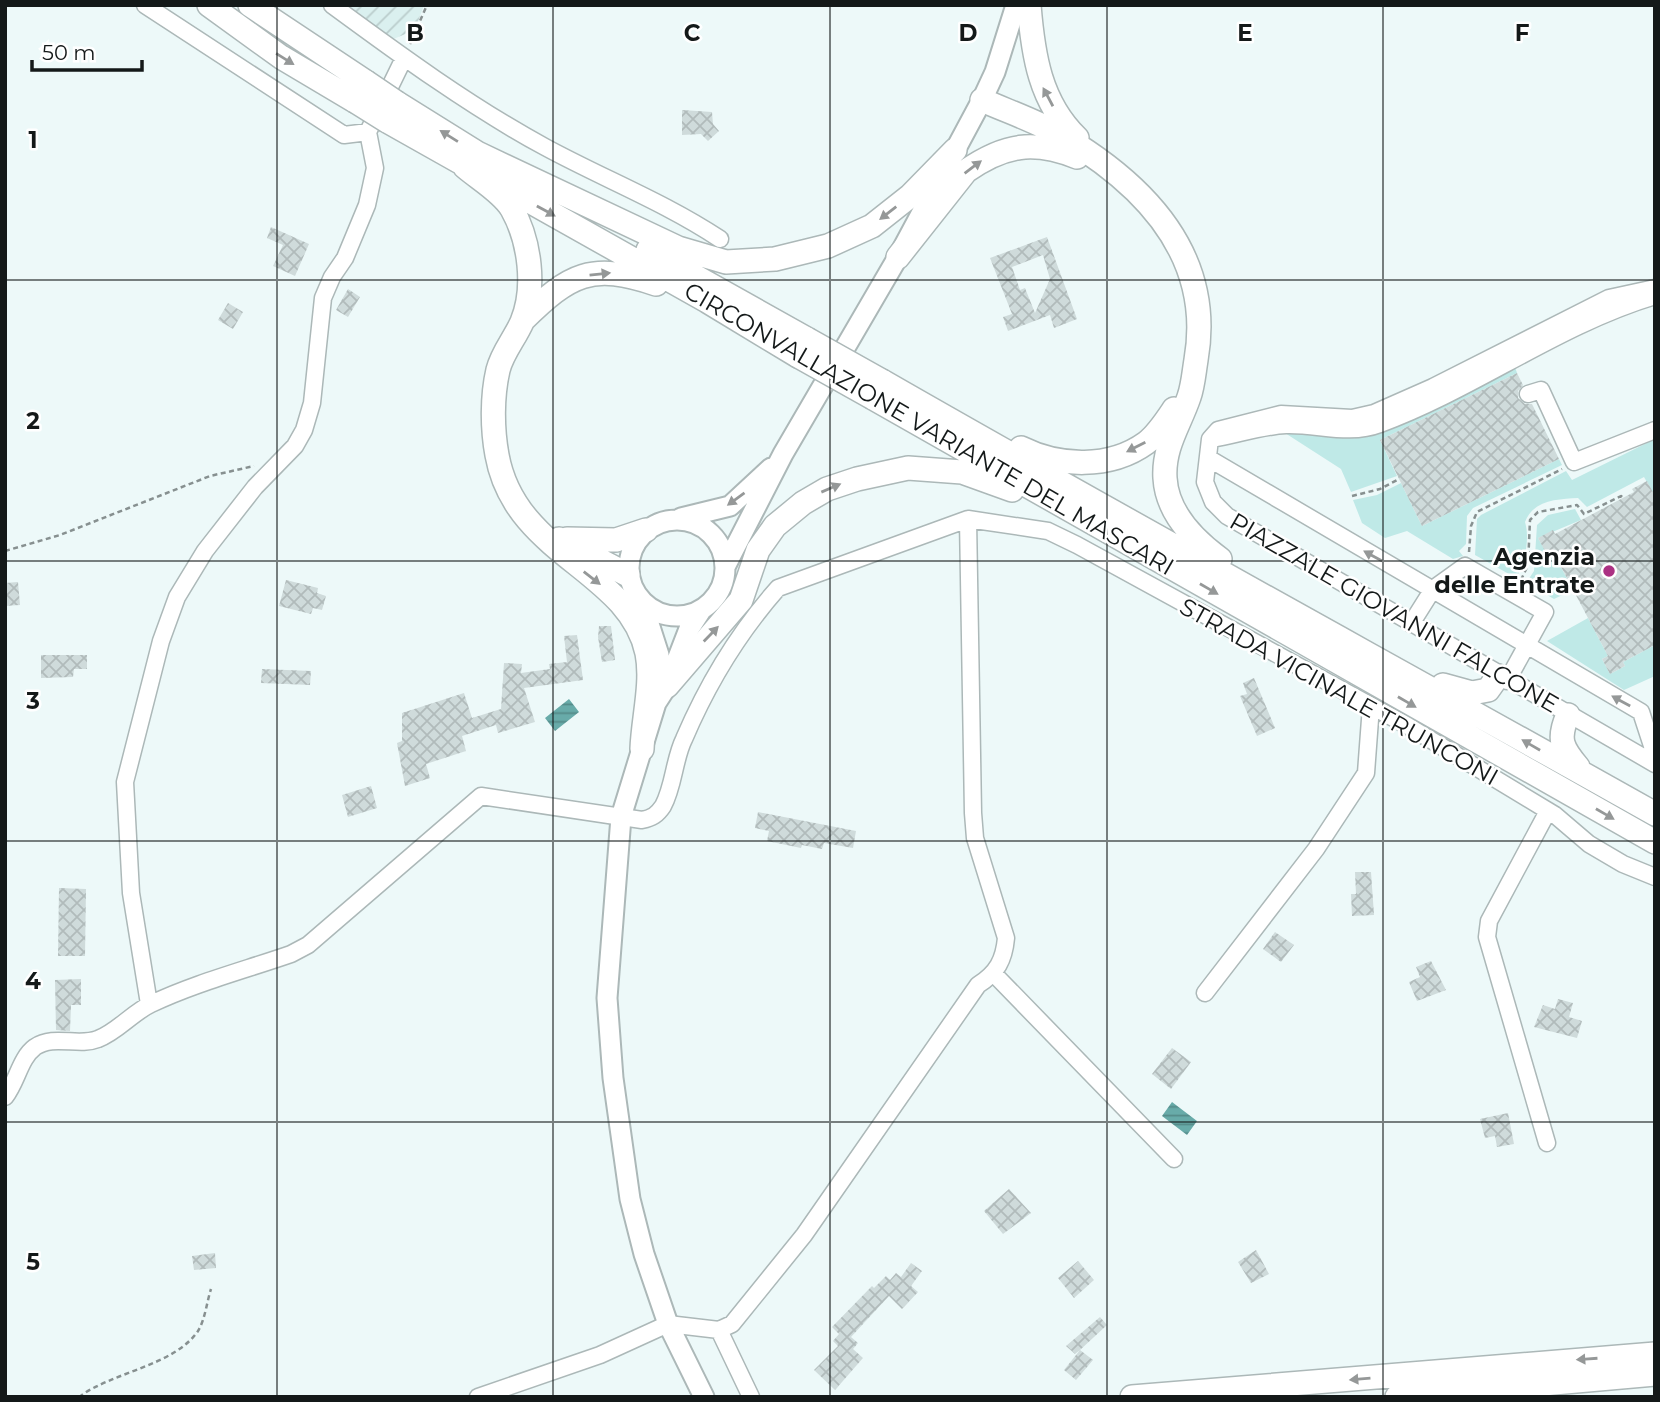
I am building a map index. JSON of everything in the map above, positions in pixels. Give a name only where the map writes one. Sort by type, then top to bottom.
[{"type":"highway","name":"CIRCONVALLAZIONE VARIANTE DEL MASCARI","points":[[209,5],[281,57],[360,92]]},
{"type":"highway","name":"CIRCONVALLAZIONE VARIANTE DEL MASCARI","points":[[250,5],[360,92],[384,119],[471,160],[878,389],[1411,676],[1655,814]]},
{"type":"highway","points":[[1029,5],[1036,66],[1045,92],[1063,125],[1107,168]]},
{"type":"highway","points":[[982,100],[1065,138],[1134,188],[1163,218],[1187,264],[1196,296],[1199,324],[1190,395],[1171,435],[1167,459],[1165,478],[1177,513],[1187,530],[1207,549],[1343,639]]},
{"type":"highway","points":[[898,257],[967,171],[997,153],[1027,145],[1045,146],[1107,168]]},
{"type":"highway","points":[[471,160],[678,248],[726,262],[775,259],[828,246],[872,226],[910,195],[955,150]]},
{"type":"highway","name":"CIRCONVALLAZIONE VARIANTE DEL MASCARI","points":[[471,160],[707,301],[802,347]]},
{"type":"highway","points":[[471,160],[511,207],[524,239],[530,274],[523,320],[499,368],[494,411],[497,456],[510,495],[530,526],[550,546],[611,593],[634,623],[647,653],[648,686],[642,749]]},
{"type":"highway","points":[[523,320],[555,288],[583,275],[615,272],[707,301]]},
{"type":"highway","points":[[878,389],[1037,456],[1078,464],[1115,458],[1146,443],[1171,414],[1192,376]]},
{"type":"highway","name":"CIRCONVALLAZIONE VARIANTE DEL MASCARI","points":[[878,389],[1114,535],[1655,842]]},
{"type":"highway","points":[[662,694],[741,600],[754,558],[775,526],[803,503],[827,489],[908,468],[962,472],[997,483],[1114,535]]},
{"type":"highway","points":[[510,495],[558,538],[628,575]]},
{"type":"highway","points":[[558,538],[617,540],[646,530]]},
{"type":"highway","points":[[1411,676],[1472,692],[1488,690],[1503,679]]},
{"type":"highway","points":[[1567,715],[1560,733],[1561,747],[1585,775]]},
{"type":"highway","points":[[1132,1397],[1655,1354]]},
{"type":"highway","points":[[1397,1397],[1655,1374]]},
{"type":"main road","points":[[704,1397],[668,1324],[644,1254],[630,1199],[612,1078],[607,998],[621,817],[642,749],[689,629],[702,609],[719,591],[725,567],[783,454],[898,257],[982,100],[995,72],[1016,5]]},
{"type":"main road","points":[[662,694],[659,655],[642,601],[628,575],[630,555],[646,530],[675,519],[730,506],[760,481],[783,454]]},
{"type":"main road","points":[[675,519],[696,523],[714,537],[724,556],[725,567]]},
{"type":"main road","points":[[642,601],[657,612],[673,616],[702,609]]},
{"type":"street","points":[[145,5],[344,135],[384,119]]},
{"type":"street","points":[[332,5],[404,58],[544,147],[673,208],[720,239]]},
{"type":"street","points":[[149,1004],[131,893],[125,782],[161,641],[177,597],[205,551],[270,470],[295,446],[304,430],[312,403],[324,298],[368,205],[384,119],[404,58]]},
{"type":"street","points":[[1208,458],[1210,439],[1218,430],[1232,424],[1281,414],[1352,418],[1374,413],[1433,387],[1609,298],[1655,288]]},
{"type":"street","points":[[1210,439],[1283,425],[1356,431],[1379,424],[1435,400],[1614,309],[1655,296]]},
{"type":"street","points":[[1528,394],[1541,390],[1574,462],[1655,430]]},
{"type":"street","name":"PIAZZALE GIOVANNI FALCONE","points":[[1655,755],[1641,712],[1208,458],[1205,482],[1213,502],[1227,516],[1503,679],[1655,764]]},
{"type":"street","points":[[478,1397],[596,1357],[668,1324],[719,1330],[732,1324],[804,1235],[978,985],[995,975],[1005,953],[1006,938],[975,838],[968,519]]},
{"type":"street","name":"STRADA VICINALE TRUNCONI","points":[[621,817],[642,820],[654,817],[664,804],[682,742],[704,697],[759,610],[778,588],[968,519],[1048,531],[1371,706],[1548,811],[1589,844],[1623,864],[1655,877]]},
{"type":"street","points":[[1411,624],[1433,589],[1465,566],[1545,612],[1528,646],[1503,679]]},
{"type":"street","points":[[1205,993],[1316,849],[1366,773],[1371,706]]},
{"type":"street","points":[[5,1097],[14,1086],[28,1054],[38,1045],[50,1041],[91,1041],[101,1038],[149,1004],[291,954],[307,945],[481,796],[621,817]]},
{"type":"street","points":[[1547,1143],[1487,937],[1489,921],[1548,811]]},
{"type":"street","points":[[995,975],[1174,1159]]},
{"type":"street","points":[[719,1330],[751,1397]]},
{"type":"path","points":[[404,58],[427,5]]},
{"type":"path","points":[[1469,556],[1471,526],[1477,512],[1574,462]]},
{"type":"path","points":[[5,551],[60,535],[211,476],[250,465],[270,470]]},
{"type":"path","points":[[1352,496],[1380,489],[1399,480]]},
{"type":"path","points":[[1521,580],[1528,565],[1530,520],[1538,512],[1577,505],[1584,514],[1621,496],[1623,498]]},
{"type":"path","points":[[79,1397],[93,1387],[144,1367],[184,1345],[199,1330],[211,1289]]},
{"type":"shaded area","points":[[340,5],[424,5],[415,30],[391,40]]},
{"type":"shaded area","points":[[1514,364],[1517,373],[1380,440],[1397,476],[1351,492],[1341,469],[1285,433],[1354,437]]},
{"type":"shaded area","points":[[1655,439],[1655,496],[1644,477],[1587,507],[1578,498],[1555,500],[1540,505],[1525,522],[1526,551],[1516,578],[1475,555],[1477,519],[1481,515],[1566,471],[1572,480]]},
{"type":"shaded area","points":[[1559,459],[1562,465],[1473,508],[1467,516],[1466,544],[1459,551],[1463,556],[1453,559],[1407,531],[1385,538],[1362,523],[1353,500],[1377,495],[1401,483],[1422,526]]},
{"type":"shaded area","points":[[1575,509],[1581,520],[1538,538],[1546,552],[1552,550],[1573,590],[1554,599],[1526,583],[1534,571],[1537,525],[1548,515]]},
{"type":"shaded area","points":[[1588,618],[1608,656],[1602,659],[1610,674],[1625,666],[1623,662],[1655,645],[1655,676],[1624,690],[1547,641]]},
{"type":"shaded area","points":[[569,699],[579,712],[555,731],[545,718]]},
{"type":"shaded area","points":[[1172,1102],[1197,1121],[1187,1135],[1162,1116]]},
{"type":"building","points":[[682,110],[712,112],[713,124],[719,131],[708,141],[701,134],[682,135]]},
{"type":"building","points":[[271,227],[309,244],[295,276],[273,266],[283,245],[267,238]]},
{"type":"building","points":[[1047,237],[1077,319],[1054,328],[1050,315],[1008,331],[1003,317],[1012,314],[990,258]],"holes":[[[1043,255],[1050,279],[1035,313],[1025,288],[1020,290],[1012,267]]]},
{"type":"building","points":[[348,289],[360,297],[348,317],[336,310]]},
{"type":"building","points":[[228,303],[243,312],[233,329],[218,320]]},
{"type":"building","points":[[1517,373],[1523,385],[1518,391],[1518,398],[1525,404],[1532,404],[1559,459],[1422,526],[1380,440]]},
{"type":"building","name":"Agenzia delle Entrate","points":[[1647,481],[1655,496],[1655,645],[1623,662],[1625,666],[1610,674],[1602,659],[1608,656],[1552,550],[1546,553],[1538,538],[1553,530],[1555,534],[1634,492],[1632,489]]},
{"type":"building","points":[[286,580],[318,588],[317,593],[326,596],[322,610],[313,608],[311,614],[279,606]]},
{"type":"building","points":[[18,582],[20,605],[5,606],[5,583]]},
{"type":"building","points":[[599,626],[611,626],[615,660],[602,662]]},
{"type":"building","points":[[577,635],[583,680],[524,688],[535,722],[498,733],[496,725],[462,736],[466,751],[426,764],[430,778],[405,786],[397,743],[402,741],[402,713],[464,693],[472,718],[501,709],[504,663],[522,664],[521,673],[550,669],[549,664],[567,662],[564,636]]},
{"type":"building","points":[[41,655],[87,655],[87,669],[74,669],[73,677],[41,678]]},
{"type":"building","points":[[262,669],[311,671],[310,685],[261,683]]},
{"type":"building","points":[[1254,678],[1275,728],[1257,736],[1240,696],[1247,694],[1243,683]]},
{"type":"building","points":[[371,786],[377,808],[348,817],[342,795]]},
{"type":"building","points":[[758,812],[856,831],[853,848],[824,843],[822,849],[802,845],[801,848],[767,841],[769,831],[755,828]]},
{"type":"building","points":[[1355,872],[1371,872],[1374,915],[1352,916],[1351,894],[1356,894]]},
{"type":"building","points":[[59,888],[86,889],[85,956],[58,956]]},
{"type":"building","points":[[1275,932],[1294,945],[1281,962],[1263,949]]},
{"type":"building","points":[[1431,961],[1446,990],[1417,1001],[1409,982],[1420,977],[1416,967]]},
{"type":"building","points":[[81,979],[81,1005],[71,1005],[70,1031],[56,1030],[55,980]]},
{"type":"building","points":[[1558,999],[1573,1003],[1569,1017],[1582,1021],[1577,1038],[1534,1027],[1543,1005],[1555,1009]]},
{"type":"building","points":[[1172,1048],[1191,1062],[1171,1089],[1152,1074]]},
{"type":"building","points":[[1508,1113],[1514,1144],[1497,1147],[1495,1136],[1485,1138],[1480,1119]]},
{"type":"building","points":[[1009,1189],[1031,1213],[1003,1234],[984,1211]]},
{"type":"building","points":[[1256,1250],[1269,1274],[1251,1283],[1238,1262]]},
{"type":"building","points":[[215,1253],[216,1268],[194,1270],[192,1256]]},
{"type":"building","points":[[1078,1261],[1094,1280],[1074,1298],[1058,1278]]},
{"type":"building","points":[[911,1263],[922,1271],[911,1286],[918,1292],[902,1309],[889,1296],[851,1337],[858,1343],[853,1349],[863,1358],[835,1390],[814,1370],[838,1346],[833,1341],[839,1334],[832,1327],[872,1286],[874,1288],[886,1276],[890,1280],[896,1273],[901,1277]]},
{"type":"building","points":[[1100,1317],[1107,1325],[1080,1350],[1075,1354],[1066,1346]]},
{"type":"building","points":[[1080,1350],[1093,1360],[1076,1380],[1064,1370]]},
{"type":"place","name":"Agenzia delle Entrate","points":[[1609,571]]}]
